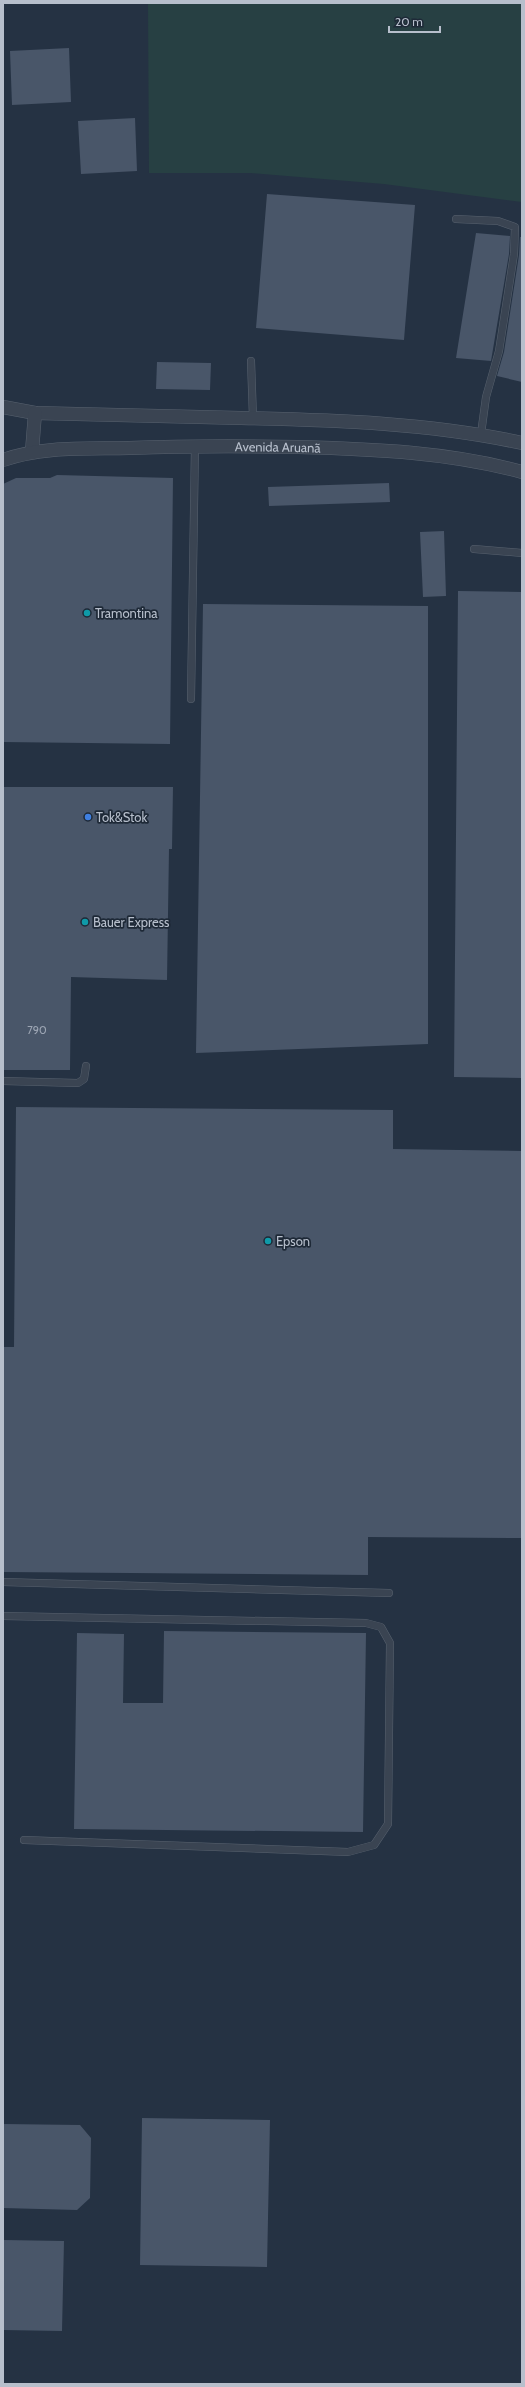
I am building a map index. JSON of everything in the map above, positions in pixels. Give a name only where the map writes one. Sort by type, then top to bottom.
[{"type":"street","points":[[3,406],[35,413],[324,420],[437,428],[481,434],[522,444]]},
{"type":"street","points":[[32,451],[35,413]]},
{"type":"street","name":"Avenida Aruanã","points":[[3,460],[32,451],[195,445],[351,448],[419,452],[492,464],[522,472]]},
{"type":"lane","points":[[456,219],[498,221],[515,227],[514,254],[499,352],[486,397],[481,434]]},
{"type":"lane","points":[[251,361],[252,418]]},
{"type":"lane","points":[[191,699],[195,445]]},
{"type":"lane","points":[[474,549],[522,553]]},
{"type":"lane","points":[[3,1081],[78,1083],[84,1079],[86,1066]]},
{"type":"lane","points":[[3,1582],[389,1593]]},
{"type":"lane","points":[[3,1616],[366,1623],[381,1626],[390,1643],[388,1824],[374,1845],[348,1852],[24,1840]]},
{"type":"green space","points":[[148,3],[522,3],[522,202],[384,184],[251,173],[149,173]]},
{"type":"building","points":[[69,48],[71,102],[12,105],[10,51]]},
{"type":"building","points":[[135,118],[137,171],[81,174],[78,121]]},
{"type":"building","points":[[267,194],[415,205],[404,340],[256,328]]},
{"type":"building","points":[[476,233],[510,236],[509,254],[491,361],[456,358]]},
{"type":"building","points":[[520,237],[522,237],[522,382],[497,376],[504,352],[519,255]]},
{"type":"building","points":[[157,362],[211,363],[210,390],[156,389]]},
{"type":"building","name":"Tramontina","points":[[57,475],[173,478],[170,744],[3,742],[3,484],[16,478],[50,478]]},
{"type":"building","points":[[389,483],[390,502],[269,506],[268,487]]},
{"type":"building","points":[[444,531],[446,596],[423,597],[420,532]]},
{"type":"building","points":[[458,591],[522,592],[522,1078],[454,1077]]},
{"type":"building","points":[[203,604],[428,606],[428,1044],[196,1053]]},
{"type":"building","points":[[3,787],[173,787],[172,849],[169,849],[167,980],[71,977],[70,1070],[3,1070]]},
{"type":"building","points":[[16,1107],[393,1110],[393,1149],[522,1151],[522,1538],[368,1537],[368,1575],[3,1572],[3,1347],[14,1347]]},
{"type":"building","points":[[164,1631],[366,1633],[363,1832],[74,1829],[77,1633],[124,1634],[123,1703],[163,1703]]},
{"type":"building","points":[[142,2118],[270,2120],[267,2267],[140,2265]]},
{"type":"building","points":[[3,2124],[80,2125],[91,2138],[90,2198],[77,2210],[3,2208]]},
{"type":"building","points":[[3,2240],[64,2241],[62,2331],[3,2330]]},
{"type":"place","name":"Tramontina","points":[[87,613]]},
{"type":"place","name":"Tok&Stok","points":[[88,817]]},
{"type":"place","name":"Bauer Express","points":[[85,922]]},
{"type":"place","name":"Epson","points":[[268,1241]]}]
